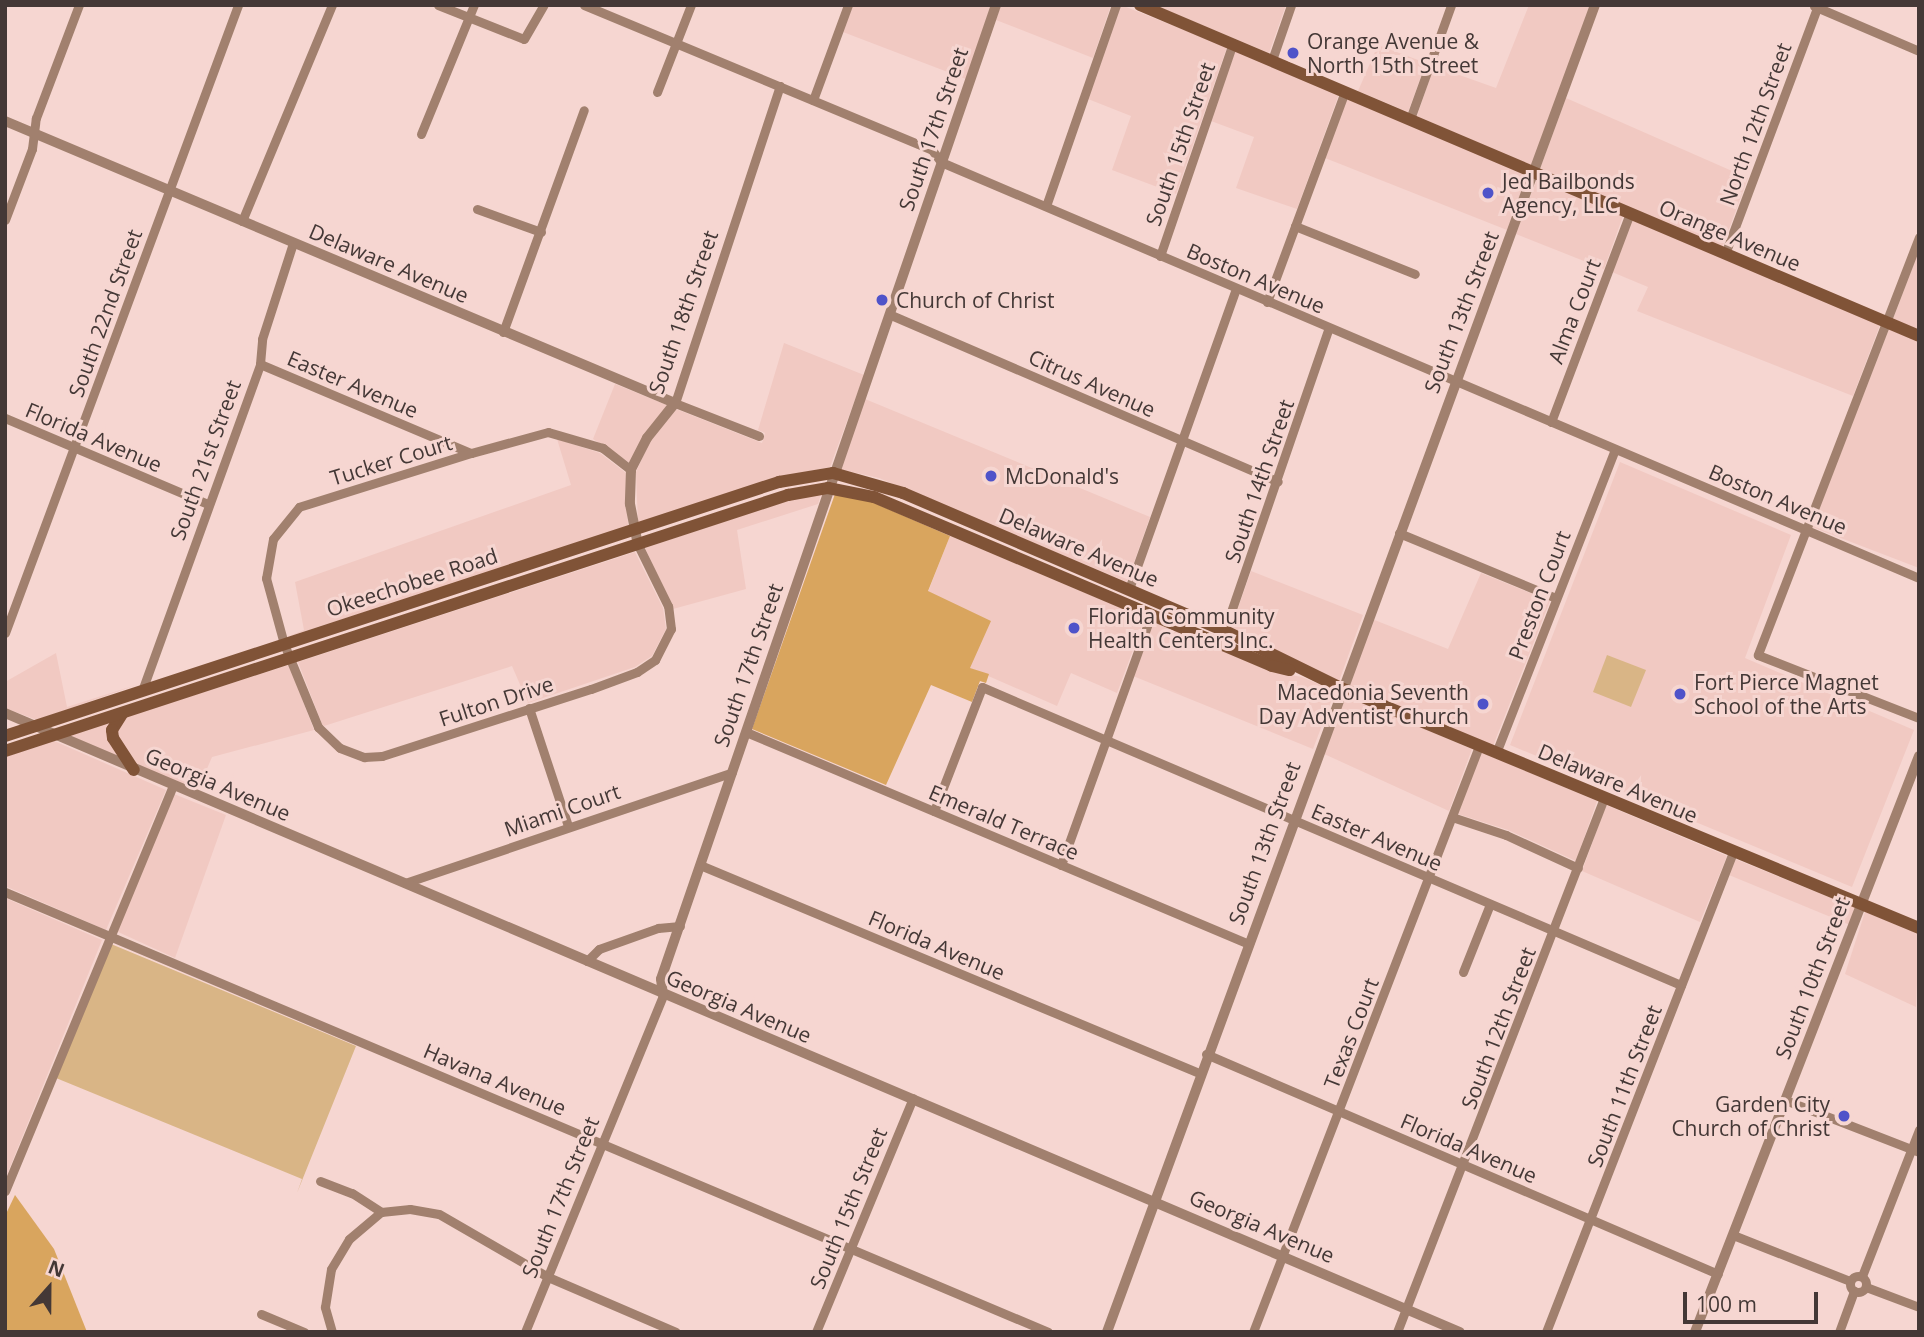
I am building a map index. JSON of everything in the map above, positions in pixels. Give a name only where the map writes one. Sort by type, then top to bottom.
[{"type":"main road","name":"Orange Avenue","points":[[1140,5],[1919,335]]},
{"type":"main road","name":"Okeechobee Road","points":[[5,736],[143,688],[779,481],[833,473]]},
{"type":"main road","name":"Delaware Avenue","points":[[833,473],[877,483],[1225,631],[1341,688],[1919,928]]},
{"type":"main road","name":"Okeechobee Road","points":[[5,751],[789,495],[828,488]]},
{"type":"main road","name":"Delaware Avenue","points":[[828,488],[874,497],[1272,666],[1304,672]]},
{"type":"main road","points":[[123,713],[116,721],[113,738],[134,770]]},
{"type":"street","points":[[5,220],[35,134],[36,118],[79,5]]},
{"type":"street","name":"South 22nd Street","points":[[5,634],[238,5]]},
{"type":"street","points":[[242,221],[332,5]]},
{"type":"street","points":[[438,5],[524,39],[544,5]]},
{"type":"street","points":[[421,134],[474,5]]},
{"type":"street","name":"Boston Avenue","points":[[584,5],[932,150],[941,162],[1919,578]]},
{"type":"street","points":[[657,92],[691,5]]},
{"type":"street","points":[[813,100],[848,5]]},
{"type":"street","name":"South 17th Street","points":[[525,1332],[663,995],[662,979],[700,865],[996,5]]},
{"type":"street","points":[[1046,206],[1116,5]]},
{"type":"street","points":[[1272,60],[1291,5]]},
{"type":"street","points":[[1410,119],[1451,5]]},
{"type":"street","name":"South 13th Street","points":[[1107,1332],[1199,1073],[1295,821],[1341,688],[1595,5]]},
{"type":"street","points":[[1816,6],[1919,51]]},
{"type":"street","name":"North 12th Street","points":[[1725,254],[1816,6]]},
{"type":"street","name":"South 15th Street","points":[[1160,256],[1233,43]]},
{"type":"street","name":"South 18th Street","points":[[638,545],[634,530],[631,470],[647,438],[674,403],[780,86]]},
{"type":"street","points":[[1268,302],[1345,91]]},
{"type":"street","points":[[503,332],[584,110]]},
{"type":"street","name":"Delaware Avenue","points":[[5,121],[503,332],[759,436]]},
{"type":"street","points":[[477,209],[541,232]]},
{"type":"street","name":"Alma Court","points":[[1551,422],[1630,213]]},
{"type":"street","points":[[1296,226],[1415,275]]},
{"type":"street","points":[[1919,237],[1758,655],[1919,718]]},
{"type":"street","name":"South 21st Street","points":[[143,688],[260,364],[262,340],[293,243]]},
{"type":"street","points":[[1129,589],[1236,289]]},
{"type":"street","name":"Citrus Avenue","points":[[891,315],[1278,482]]},
{"type":"street","name":"South 14th Street","points":[[1219,644],[1278,482],[1329,328]]},
{"type":"street","name":"Easter Avenue","points":[[260,364],[471,453]]},
{"type":"street","name":"Florida Avenue","points":[[5,418],[208,504]]},
{"type":"street","name":"Tucker Court","points":[[284,644],[267,578],[273,539],[299,507],[548,432],[603,448],[631,470]]},
{"type":"street","name":"Preston Court","points":[[1496,753],[1615,450]]},
{"type":"street","points":[[1399,533],[1556,598]]},
{"type":"street","name":"Fulton Drive","points":[[284,644],[318,727],[341,748],[364,757],[382,756],[637,672],[666,645],[671,629],[668,606],[638,545]]},
{"type":"street","points":[[1061,865],[1151,615]]},
{"type":"street","name":"Easter Avenue","points":[[934,811],[982,687],[1681,985]]},
{"type":"street","points":[[529,708],[568,826]]},
{"type":"street","name":"Georgia Avenue","points":[[5,713],[172,787],[405,883],[1460,1332]]},
{"type":"street","name":"Emerald Terrace","points":[[746,732],[1249,944]]},
{"type":"street","name":"Texas Court","points":[[1253,1332],[1479,746]]},
{"type":"street","name":"South 10th Street","points":[[1696,1332],[1785,1100],[1915,776],[1919,756]]},
{"type":"street","name":"Miami Court","points":[[405,883],[732,772]]},
{"type":"street","points":[[5,1190],[172,787]]},
{"type":"street","name":"South 12th Street","points":[[1396,1332],[1604,798]]},
{"type":"street","points":[[1452,817],[1506,835],[1578,868]]},
{"type":"street","name":"South 11th Street","points":[[1546,1332],[1733,852]]},
{"type":"street","name":"Florida Avenue","points":[[700,865],[1199,1073]]},
{"type":"street","name":"Havana Avenue","points":[[5,892],[1048,1332]]},
{"type":"street","points":[[1463,972],[1490,904]]},
{"type":"street","points":[[587,961],[599,948],[658,928],[680,926]]},
{"type":"street","name":"Florida Avenue","points":[[1206,1054],[1718,1274]]},
{"type":"street","name":"South 15th Street","points":[[816,1332],[913,1098]]},
{"type":"street","points":[[1785,1100],[1915,1151]]},
{"type":"street","points":[[1733,1235],[1850,1281],[1861,1276],[1915,1151],[1919,1130]]},
{"type":"street","points":[[320,1181],[352,1193],[381,1212]]},
{"type":"street","points":[[331,1332],[325,1307],[331,1269],[349,1239],[381,1212],[410,1209],[439,1213],[548,1277],[676,1332]]},
{"type":"street","points":[[1861,1276],[1866,1287]]},
{"type":"street","points":[[1839,1332],[1854,1291],[1850,1281]]},
{"type":"street","points":[[1854,1291],[1866,1287],[1919,1307]]},
{"type":"street","points":[[261,1314],[304,1332]]},
{"type":"shaded area","points":[[853,5],[991,5],[966,79],[843,32]]},
{"type":"shaded area","points":[[1001,5],[1111,5],[1093,58],[996,20]]},
{"type":"shaded area","points":[[1121,5],[1227,47],[1176,194],[1112,170],[1131,116],[1088,99]]},
{"type":"shaded area","points":[[1154,5],[1286,5],[1269,53]]},
{"type":"shaded area","points":[[1529,5],[1590,5],[1532,166],[1417,116],[1434,66],[1496,88]]},
{"type":"shaded area","points":[[1378,45],[1426,63],[1408,112],[1358,91]]},
{"type":"shaded area","points":[[1235,50],[1339,94],[1297,209],[1236,188],[1254,137],[1211,121]]},
{"type":"shaded area","points":[[1347,98],[1528,175],[1507,230],[1325,158]]},
{"type":"shaded area","points":[[1566,98],[1748,178],[1722,248],[1540,169]]},
{"type":"shaded area","points":[[1537,179],[1623,216],[1604,269],[1516,234]]},
{"type":"shaded area","points":[[1632,220],[1880,325],[1853,396],[1637,311],[1648,287],[1612,272]]},
{"type":"shaded area","points":[[1919,254],[1919,330],[1893,319]]},
{"type":"shaded area","points":[[1889,329],[1919,341],[1919,568],[1812,527]]},
{"type":"shaded area","points":[[784,343],[864,375],[830,467],[778,477],[638,524],[636,472],[650,441],[676,409],[762,443],[765,433],[758,430]]},
{"type":"shaded area","points":[[615,384],[667,405],[630,463],[593,439]]},
{"type":"shaded area","points":[[865,399],[1150,517],[1127,582],[879,478],[839,469]]},
{"type":"shaded area","points":[[557,439],[600,453],[626,473],[628,527],[287,637],[304,630],[295,582],[571,485]]},
{"type":"shaded area","name":"Fort Pierce Magnet School of the Arts","points":[[1620,462],[1791,535],[1745,658],[1914,730],[1852,887],[1510,745]]},
{"type":"shaded area","points":[[821,494],[818,504],[737,530],[746,589],[673,609],[645,548],[789,500]]},
{"type":"shaded area","points":[[835,494],[872,502],[950,536],[928,591],[991,621],[970,668],[989,674],[986,683],[980,681],[972,702],[931,685],[886,785],[752,729]]},
{"type":"shaded area","points":[[950,536],[1145,618],[1117,693],[1071,673],[1057,706],[970,668],[928,592]]},
{"type":"shaded area","points":[[635,552],[663,608],[666,629],[652,656],[635,667],[528,703],[512,666],[324,726],[322,724],[298,662]]},
{"type":"shaded area","points":[[1251,571],[1363,615],[1339,681],[1231,628]]},
{"type":"shaded area","points":[[1481,573],[1550,601],[1493,746],[1347,685],[1372,619],[1448,649]]},
{"type":"shaded area","points":[[1153,622],[1270,671],[1302,677],[1335,691],[1313,749],[1133,676]]},
{"type":"shaded area","points":[[56,653],[67,707],[139,684],[37,720],[5,708],[5,682]]},
{"type":"shaded area","points":[[1607,655],[1646,670],[1631,707],[1593,692]]},
{"type":"shaded area","points":[[289,665],[314,730],[212,757],[197,792],[68,735]]},
{"type":"shaded area","points":[[1344,695],[1472,749],[1449,811],[1322,753]]},
{"type":"shaded area","points":[[52,740],[166,790],[106,930],[5,886],[5,756]]},
{"type":"shaded area","points":[[1481,752],[1597,801],[1576,861],[1508,830],[1458,814]]},
{"type":"shaded area","points":[[174,794],[226,815],[175,958],[116,931]]},
{"type":"shaded area","points":[[1606,805],[1727,856],[1700,922],[1582,871]]},
{"type":"shaded area","points":[[1735,859],[1856,908],[1850,925],[1729,875]]},
{"type":"shaded area","points":[[5,898],[102,940],[6,1177],[5,1176]]},
{"type":"shaded area","points":[[1865,912],[1919,933],[1916,1007],[1845,974]]},
{"type":"shaded area","points":[[111,944],[356,1046],[297,1193],[302,1179],[56,1078]]},
{"type":"shaded area","points":[[15,1195],[54,1249],[87,1332],[5,1332],[5,1216]]},
{"type":"place","name":"Orange Avenue & North 15th Street","points":[[1293,53]]},
{"type":"place","name":"Jed Bailbonds Agency, LLC","points":[[1488,193]]},
{"type":"place","name":"Church of Christ","points":[[882,300]]},
{"type":"place","name":"McDonald's","points":[[991,476]]},
{"type":"place","name":"Florida Community Health Centers Inc.","points":[[1074,628]]},
{"type":"place","name":"Fort Pierce Magnet School of the Arts","points":[[1680,694]]},
{"type":"place","name":"Macedonia Seventh Day Adventist Church","points":[[1483,704]]},
{"type":"place","name":"Garden City Church of Christ","points":[[1844,1116]]}]
